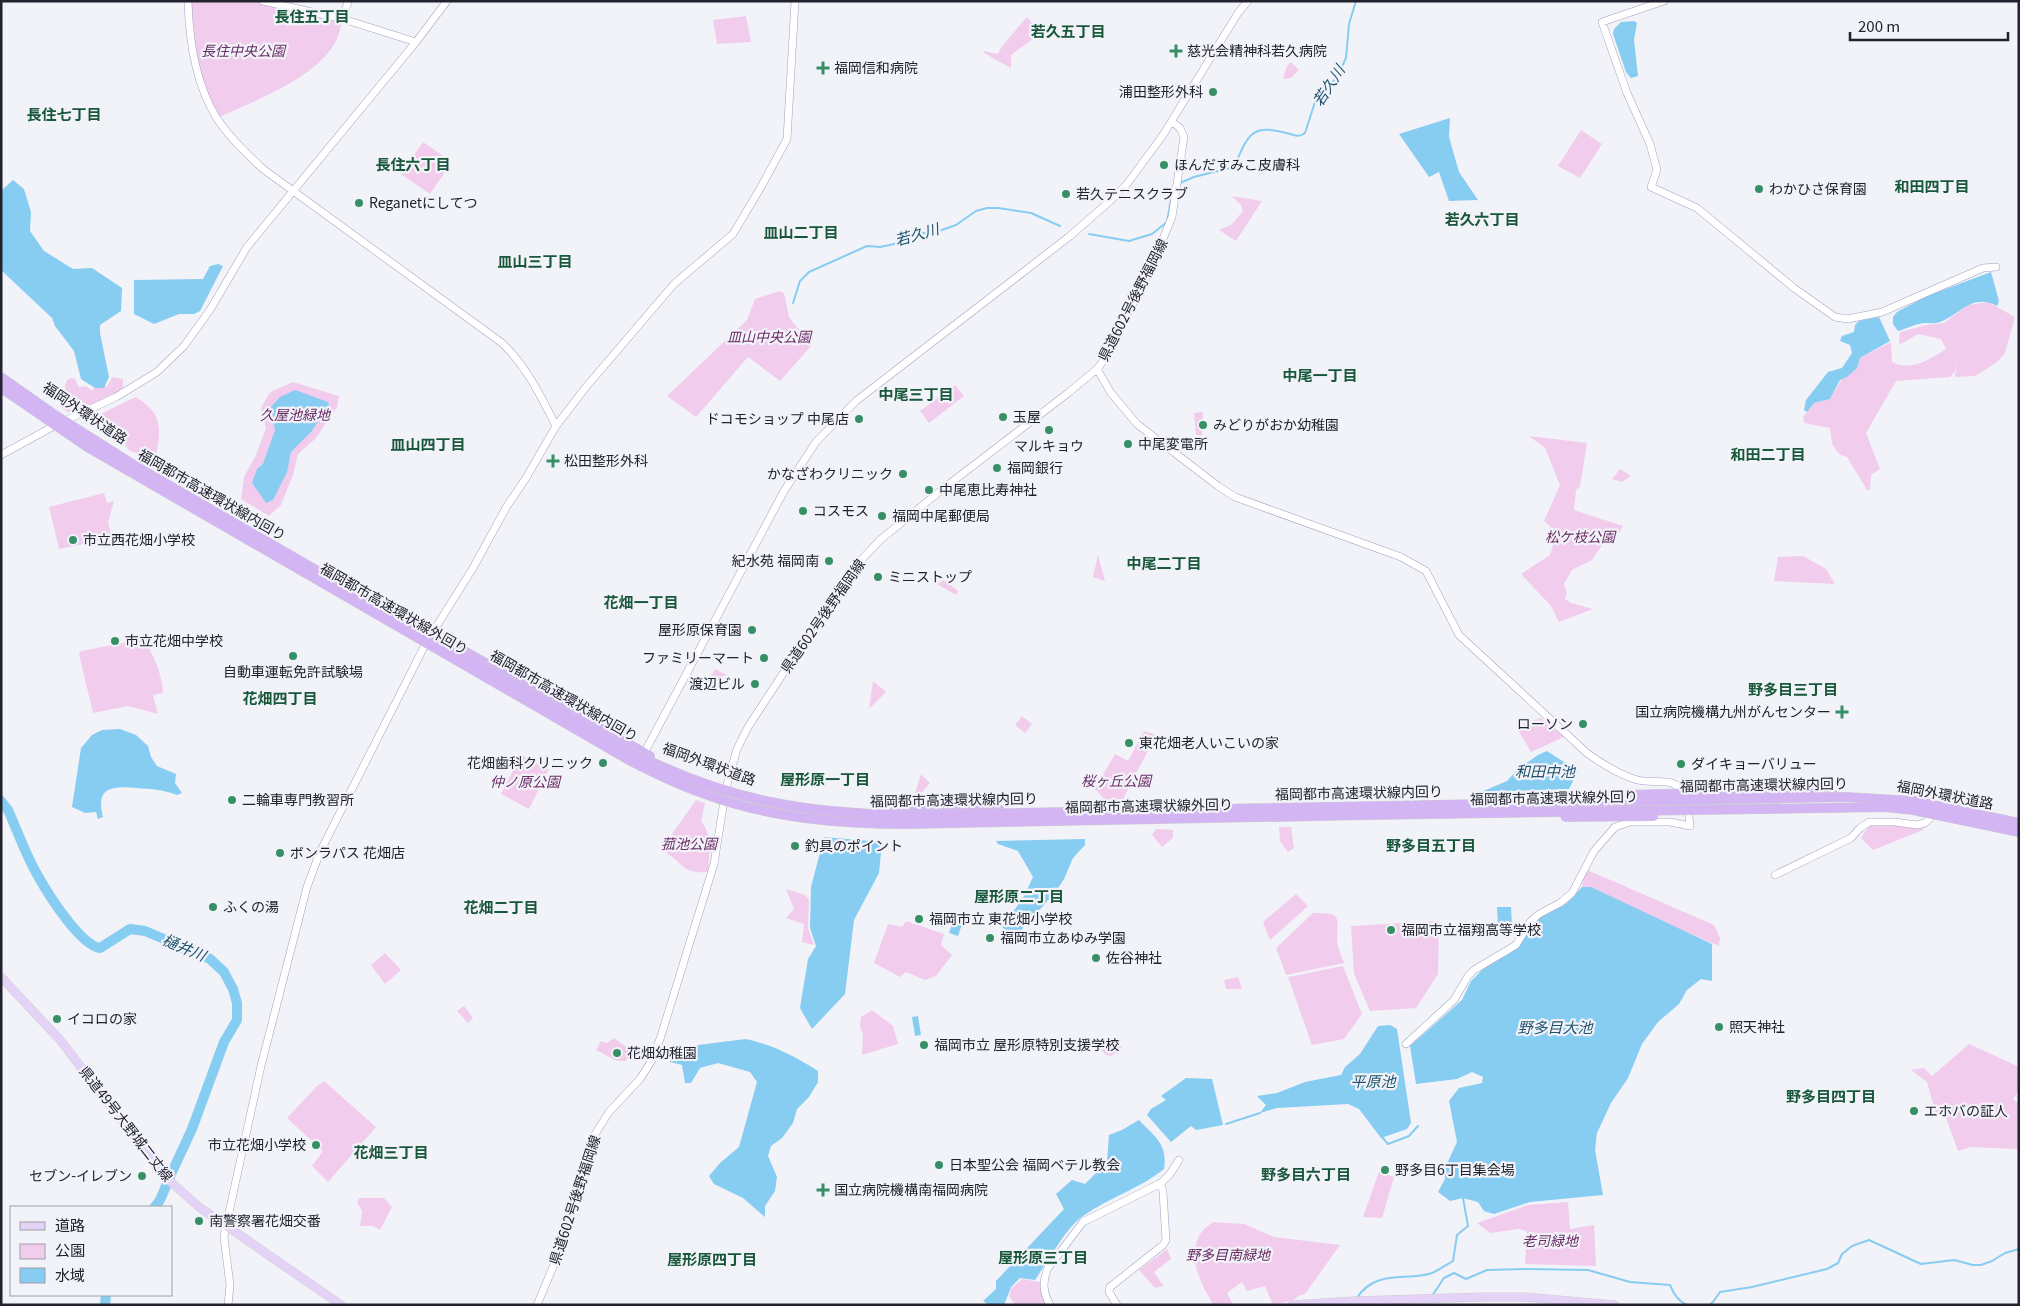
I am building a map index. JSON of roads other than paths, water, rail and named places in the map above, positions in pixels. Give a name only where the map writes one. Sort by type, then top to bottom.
[{"type":"highway","name":"福岡外環状道路","points":[[1,372],[115,450],[644,754],[726,788],[786,803],[872,811],[1588,799],[1688,803],[1872,806],[2018,828]]},
{"type":"highway","name":"福岡都市高速環状線内回り","points":[[1,377],[55,415],[110,450],[586,726],[660,766],[702,784],[726,792],[788,806],[859,815],[1002,814],[1846,797],[1914,801],[2018,828]]},
{"type":"highway","name":"福岡外環状道路","points":[[1,388],[54,426],[110,462],[638,764],[682,784],[725,800],[791,816],[854,822],[1589,811],[1688,803],[1840,797],[1900,799],[1943,807],[2018,828]]},
{"type":"highway","name":"福岡都市高速環状線外回り","points":[[1,388],[89,448],[206,518],[629,760],[682,786],[715,798],[786,815],[857,824],[1368,814],[1885,807],[2018,828]]},
{"type":"highway","points":[[1439,805],[1570,796],[1810,790],[1840,797]]},
{"type":"highway","points":[[1368,814],[1425,818],[1916,813]]},
{"type":"main road","name":"県道49号大野城二丈線","points":[[1,977],[61,1041],[164,1176],[199,1207],[341,1305]]},
{"type":"main road","points":[[1292,1305],[1356,1300],[1408,1302],[1431,1299],[1525,1297],[1615,1305]]},
{"type":"street","points":[[188,1],[188,33],[203,88],[216,116],[243,150],[263,169],[292,191],[502,343],[516,356],[532,377],[556,426]]},
{"type":"street","points":[[263,1],[343,19],[416,42]]},
{"type":"street","points":[[343,19],[348,1]]},
{"type":"street","points":[[1,455],[54,426],[116,397],[157,372],[184,346],[210,310],[247,247],[416,42],[447,1]]},
{"type":"street","points":[[228,1305],[230,1285],[224,1236],[261,1066],[311,872],[426,643],[473,568],[507,506],[526,478],[556,426],[586,387],[674,284],[733,234],[761,187],[786,139],[795,1]]},
{"type":"street","points":[[638,764],[784,491],[816,442],[856,401],[1070,236],[1127,184],[1172,122],[1238,13],[1248,1]]},
{"type":"street","points":[[1664,1],[1602,22],[1627,93],[1650,144],[1657,170],[1651,187],[1697,208],[1794,288],[1835,317],[1848,319],[1882,312],[1983,268],[1996,267]]},
{"type":"street","name":"県道602号後野福岡線","points":[[537,1305],[558,1255],[594,1136],[609,1112],[640,1079],[652,1060],[659,1042],[714,864],[726,788],[737,749],[748,727],[849,573],[880,540],[1097,369],[1117,338],[1164,241],[1172,217],[1184,137],[1180,128],[1172,122]]},
{"type":"street","points":[[1097,369],[1111,393],[1137,424],[1235,497],[1401,557],[1426,571],[1459,635],[1518,692],[1604,766],[1634,779],[1648,782],[1668,781],[1680,787],[1688,803],[1690,826],[1670,822],[1630,822],[1615,827],[1594,852],[1572,893],[1560,904],[1539,914],[1530,922],[1516,945],[1474,970],[1468,976],[1454,1000],[1406,1044]]},
{"type":"street","points":[[191,508],[198,497]]},
{"type":"street","points":[[323,585],[330,574]]},
{"type":"street","points":[[1775,875],[1851,838],[1869,822],[1924,824],[1943,807]]},
{"type":"street","points":[[1050,1305],[1044,1293],[1045,1275],[1048,1268],[1083,1222],[1161,1183],[1170,1174],[1179,1160]]},
{"type":"street","points":[[1116,1305],[1109,1292],[1110,1287],[1163,1245],[1166,1240],[1161,1183]]},
{"type":"water","points":[[1634,21],[1637,23],[1634,40],[1638,76],[1631,78],[1626,72],[1613,34],[1614,29],[1621,22]]},
{"type":"water","points":[[1450,118],[1449,137],[1459,172],[1478,200],[1449,201],[1439,172],[1429,177],[1399,134]]},
{"type":"water","points":[[13,180],[24,189],[31,212],[30,231],[44,251],[73,269],[92,268],[122,288],[121,311],[100,325],[109,377],[104,388],[95,388],[81,379],[74,351],[55,326],[52,318],[1,270],[1,191]]},
{"type":"water","points":[[218,264],[223,266],[200,311],[194,314],[179,314],[154,324],[134,314],[134,280],[203,279],[210,266]]},
{"type":"water","points":[[1991,272],[1999,301],[1997,306],[1988,303],[1974,303],[1940,322],[1919,324],[1898,331],[1893,324],[1893,317],[1897,312],[1927,296]]},
{"type":"water","points":[[1879,317],[1890,341],[1860,358],[1857,368],[1847,377],[1840,380],[1830,399],[1814,403],[1807,412],[1804,410],[1806,400],[1828,372],[1842,368],[1852,353],[1850,345],[1840,341],[1842,336],[1854,332],[1855,325],[1859,321]]},
{"type":"water","points":[[295,390],[328,402],[329,405],[311,432],[291,452],[287,472],[273,500],[266,503],[252,483],[257,469],[263,464],[275,430],[271,407],[280,397]]},
{"type":"water","points":[[120,729],[136,735],[148,746],[151,757],[157,766],[176,774],[175,783],[182,793],[177,795],[153,789],[114,788],[104,794],[101,807],[103,817],[98,819],[96,812],[85,813],[72,807],[81,748],[92,735],[102,730]]},
{"type":"water","name":"和田中池","points":[[1547,751],[1578,771],[1569,789],[1481,792],[1507,781],[1518,769]]},
{"type":"water","points":[[824,837],[882,842],[879,873],[854,920],[845,994],[812,1029],[800,1008],[808,959],[816,946],[810,928],[811,887]]},
{"type":"water","points":[[1085,839],[1085,845],[1073,858],[1064,879],[1050,900],[1023,928],[1016,943],[1017,938],[1002,927],[1023,898],[1033,877],[1018,851],[998,844],[996,841]]},
{"type":"water","name":"野多目大池","points":[[1582,887],[1591,887],[1712,944],[1712,981],[1701,979],[1687,990],[1679,1004],[1658,1022],[1642,1044],[1628,1078],[1611,1103],[1597,1133],[1595,1150],[1603,1195],[1530,1202],[1494,1214],[1484,1211],[1478,1202],[1463,1198],[1450,1201],[1438,1192],[1445,1179],[1444,1170],[1457,1142],[1449,1101],[1459,1088],[1482,1083],[1483,1077],[1472,1072],[1457,1079],[1416,1084],[1410,1046],[1462,1000],[1471,981],[1483,969],[1512,952],[1542,915],[1567,903]]},
{"type":"water","points":[[1497,907],[1511,907],[1512,927],[1498,927]]},
{"type":"water","points":[[955,915],[964,918],[958,936],[949,933]]},
{"type":"water","points":[[918,1016],[921,1035],[915,1036],[912,1017]]},
{"type":"water","name":"平原池","points":[[1390,1025],[1397,1029],[1411,1123],[1407,1129],[1381,1138],[1359,1109],[1348,1104],[1277,1108],[1260,1113],[1266,1105],[1257,1096],[1277,1093],[1305,1082],[1341,1075],[1345,1067],[1360,1054],[1378,1026]]},
{"type":"water","points":[[746,1039],[765,1044],[783,1052],[818,1071],[818,1082],[809,1097],[797,1109],[793,1123],[782,1138],[771,1146],[768,1156],[777,1177],[775,1191],[765,1206],[765,1217],[743,1198],[714,1184],[709,1176],[720,1163],[739,1147],[757,1082],[750,1072],[718,1063],[700,1068],[691,1083],[685,1083],[682,1065],[670,1062],[671,1057],[690,1046]]},
{"type":"water","points":[[1186,1078],[1212,1079],[1223,1125],[1196,1130],[1191,1126],[1171,1142],[1147,1115],[1151,1109],[1166,1100],[1161,1096]]},
{"type":"water","points":[[1139,1120],[1155,1136],[1162,1147],[1165,1160],[1164,1169],[1078,1220],[1061,1240],[1035,1280],[1020,1278],[1011,1287],[1004,1305],[989,1305],[983,1301],[996,1289],[996,1281],[1064,1209],[1056,1194],[1072,1180],[1085,1184],[1107,1162],[1109,1135]]},
{"type":"waterway","name":"若久川","points":[[1180,183],[1194,177],[1234,167],[1248,139],[1259,131],[1277,131],[1298,136],[1305,133],[1316,99],[1337,77],[1346,58],[1349,24],[1356,1]]},
{"type":"waterway","name":"若久川","points":[[1089,234],[1129,241],[1152,234],[1167,222],[1172,194]]},
{"type":"waterway","name":"若久川","points":[[793,303],[800,281],[809,272],[867,246],[880,247],[904,242],[917,234],[939,231],[956,225],[976,211],[998,208],[1031,213],[1060,226]]},
{"type":"waterway","name":"樋井川","points":[[1,801],[8,810],[43,884],[65,918],[83,938],[100,948],[130,929],[145,931],[164,939],[174,946],[193,950],[210,959],[224,972],[233,989],[237,1003],[237,1020],[224,1042],[192,1129],[156,1206]]},
{"type":"waterway","points":[[1226,1124],[1260,1113]]},
{"type":"waterway","points":[[1382,1137],[1388,1144],[1409,1136],[1418,1126]]},
{"type":"waterway","points":[[1356,1299],[1364,1289],[1373,1283],[1392,1278],[1432,1273],[1453,1261],[1457,1235],[1468,1226],[1463,1198]]},
{"type":"waterway","points":[[1709,1305],[1720,1292],[1752,1287],[1827,1269],[1838,1263],[1842,1254],[1852,1246],[1869,1240],[1921,1264],[1954,1260],[1981,1265],[2005,1253],[2019,1249]]},
{"type":"waterway","points":[[1432,1296],[1444,1278],[1454,1273],[1466,1279],[1487,1270],[1588,1270],[1630,1282],[1670,1285],[1677,1297],[1687,1305]]},
{"type":"waterway","name":"樋井川","points":[[105,1305],[106,1296]]},
{"type":"place","name":"慈光会精神科若久病院","points":[[1176,51]]},
{"type":"place","name":"福岡信和病院","points":[[823,68]]},
{"type":"place","name":"浦田整形外科","points":[[1213,92]]},
{"type":"place","name":"ほんだすみこ皮膚科","points":[[1164,165]]},
{"type":"place","name":"わかひさ保育園","points":[[1759,189]]},
{"type":"place","name":"若久テニスクラブ","points":[[1066,194]]},
{"type":"place","name":"Reganetにしてつ","points":[[359,203]]},
{"type":"place","name":"玉屋","points":[[1003,417]]},
{"type":"place","name":"ドコモショップ 中尾店","points":[[859,419]]},
{"type":"place","name":"みどりがおか幼稚園","points":[[1203,425]]},
{"type":"place","name":"マルキョウ","points":[[1049,430]]},
{"type":"place","name":"中尾変電所","points":[[1128,444]]},
{"type":"place","name":"松田整形外科","points":[[553,461]]},
{"type":"place","name":"福岡銀行","points":[[997,468]]},
{"type":"place","name":"かなざわクリニック","points":[[903,474]]},
{"type":"place","name":"中尾恵比寿神社","points":[[929,490]]},
{"type":"place","name":"コスモス","points":[[803,511]]},
{"type":"place","name":"福岡中尾郵便局","points":[[882,516]]},
{"type":"place","name":"市立西花畑小学校","points":[[73,540]]},
{"type":"place","name":"紀水苑 福岡南","points":[[829,561]]},
{"type":"place","name":"ミニストップ","points":[[878,577]]},
{"type":"place","name":"屋形原保育園","points":[[752,630]]},
{"type":"place","name":"市立花畑中学校","points":[[115,641]]},
{"type":"place","name":"自動車運転免許試験場","points":[[293,656]]},
{"type":"place","name":"ファミリーマート","points":[[764,658]]},
{"type":"place","name":"渡辺ビル","points":[[755,684]]},
{"type":"place","name":"国立病院機構九州がんセンター","points":[[1842,712]]},
{"type":"place","name":"ローソン","points":[[1583,724]]},
{"type":"place","name":"東花畑老人いこいの家","points":[[1129,743]]},
{"type":"place","name":"花畑歯科クリニック","points":[[603,763]]},
{"type":"place","name":"ダイキョーバリュー","points":[[1681,764]]},
{"type":"place","name":"二輪車専門教習所","points":[[232,800]]},
{"type":"place","name":"釣具のポイント","points":[[795,846]]},
{"type":"place","name":"ボンラパス 花畑店","points":[[280,853]]},
{"type":"place","name":"ふくの湯","points":[[213,907]]},
{"type":"place","name":"福岡市立 東花畑小学校","points":[[919,919]]},
{"type":"place","name":"福岡市立福翔高等学校","points":[[1391,930]]},
{"type":"place","name":"福岡市立あゆみ学園","points":[[990,938]]},
{"type":"place","name":"佐谷神社","points":[[1096,958]]},
{"type":"place","name":"イコロの家","points":[[57,1019]]},
{"type":"place","name":"照天神社","points":[[1719,1027]]},
{"type":"place","name":"福岡市立 屋形原特別支援学校","points":[[924,1045]]},
{"type":"place","name":"花畑幼稚園","points":[[617,1053]]},
{"type":"place","name":"エホバの証人","points":[[1914,1111]]},
{"type":"place","name":"市立花畑小学校","points":[[316,1145]]},
{"type":"place","name":"日本聖公会 福岡ベテル教会","points":[[939,1165]]},
{"type":"place","name":"野多目6丁目集会場","points":[[1385,1170]]},
{"type":"place","name":"セブン-イレブン","points":[[142,1176]]},
{"type":"place","name":"国立病院機構南福岡病院","points":[[823,1190]]},
{"type":"place","name":"南警察署花畑交番","points":[[199,1221]]},
{"type":"district","name":"長住五丁目","points":[[312,17]]},
{"type":"district","name":"若久五丁目","points":[[1068,32]]},
{"type":"district","name":"長住七丁目","points":[[64,115]]},
{"type":"district","name":"長住六丁目","points":[[413,165]]},
{"type":"district","name":"和田四丁目","points":[[1932,187]]},
{"type":"district","name":"若久六丁目","points":[[1482,220]]},
{"type":"district","name":"皿山二丁目","points":[[801,233]]},
{"type":"district","name":"皿山三丁目","points":[[535,262]]},
{"type":"district","name":"中尾一丁目","points":[[1320,376]]},
{"type":"district","name":"中尾三丁目","points":[[916,395]]},
{"type":"district","name":"皿山四丁目","points":[[428,445]]},
{"type":"district","name":"和田二丁目","points":[[1768,455]]},
{"type":"district","name":"中尾二丁目","points":[[1164,564]]},
{"type":"district","name":"花畑一丁目","points":[[641,603]]},
{"type":"district","name":"野多目三丁目","points":[[1793,690]]},
{"type":"district","name":"花畑四丁目","points":[[280,699]]},
{"type":"district","name":"屋形原一丁目","points":[[825,780]]},
{"type":"district","name":"野多目五丁目","points":[[1431,846]]},
{"type":"district","name":"屋形原二丁目","points":[[1019,897]]},
{"type":"district","name":"花畑二丁目","points":[[501,908]]},
{"type":"district","name":"野多目四丁目","points":[[1831,1097]]},
{"type":"district","name":"花畑三丁目","points":[[391,1153]]},
{"type":"district","name":"野多目六丁目","points":[[1306,1175]]},
{"type":"district","name":"屋形原三丁目","points":[[1043,1258]]},
{"type":"district","name":"屋形原四丁目","points":[[712,1260]]},
{"type":"park label","name":"長住中央公園","points":[[243,51]]},
{"type":"park label","name":"皿山中央公園","points":[[769,337]]},
{"type":"park label","name":"久屋池緑地","points":[[295,415]]},
{"type":"park label","name":"松ケ枝公園","points":[[1580,537]]},
{"type":"park label","name":"桜ヶ丘公園","points":[[1116,781]]},
{"type":"park label","name":"仲ノ原公園","points":[[525,782]]},
{"type":"park label","name":"菰池公園","points":[[689,844]]},
{"type":"park label","name":"老司緑地","points":[[1550,1241]]},
{"type":"park label","name":"野多目南緑地","points":[[1228,1255]]}]
